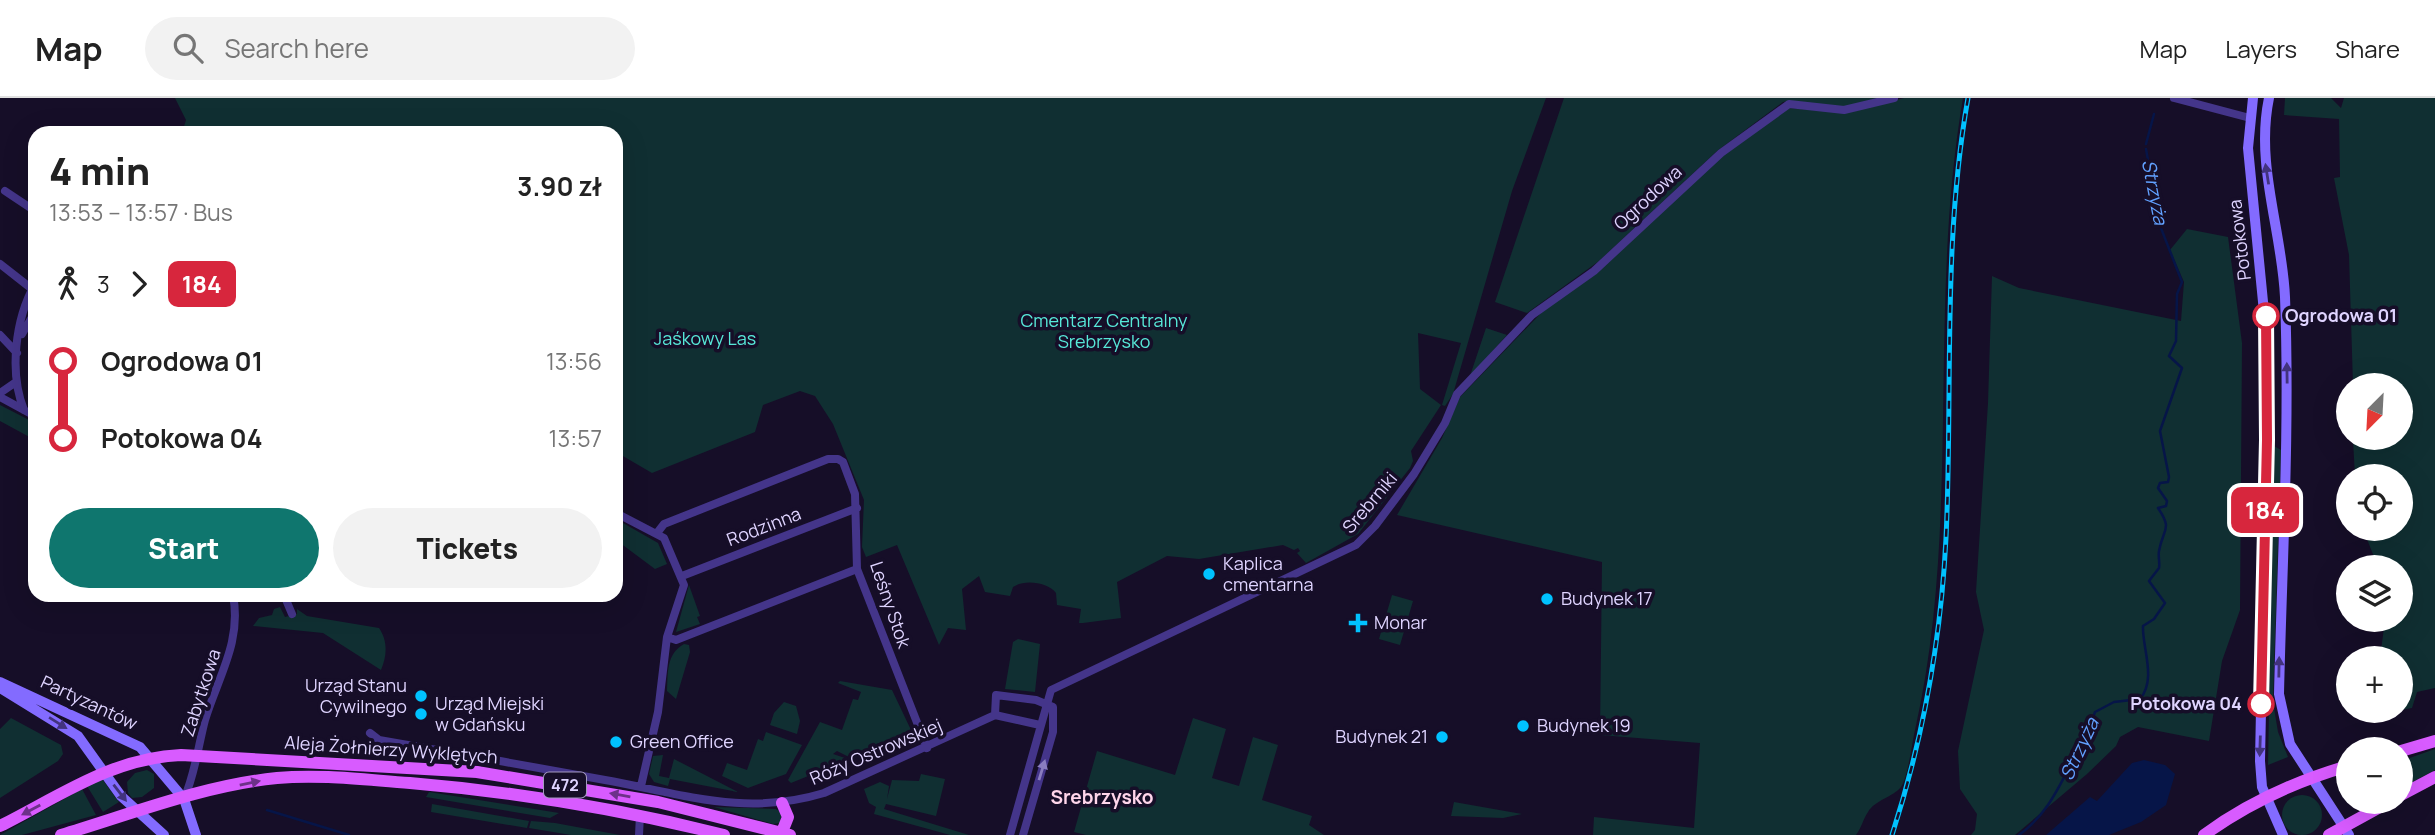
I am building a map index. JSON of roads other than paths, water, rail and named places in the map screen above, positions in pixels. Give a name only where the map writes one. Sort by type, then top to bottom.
[{"type":"main road","name":"Potokowa","points":[[2253,98],[2249,164],[2267,344],[2260,756],[2265,797],[2283,835]]},
{"type":"main road","name":"Potokowa","points":[[2269,98],[2264,150],[2284,291],[2287,442],[2279,695],[2290,744],[2309,778],[2346,831]]},
{"type":"main road","points":[[2267,440],[2287,442]]},
{"type":"main road","name":"Partyzantów","points":[[0,682],[115,733],[140,747],[184,799],[197,835]]},
{"type":"main road","name":"Partyzantów","points":[[0,688],[78,736],[121,796],[164,835]]},
{"type":"main road","points":[[2413,747],[2435,741]]},
{"type":"main road","name":"Aleja Żołnierzy Wyklętych","points":[[0,826],[104,771],[150,758],[197,755],[477,772],[659,802],[786,834]]},
{"type":"main road","points":[[2204,835],[2265,797],[2336,770]]},
{"type":"main road","name":"Aleja Żołnierzy Wyklętych","points":[[61,835],[184,799],[264,780],[321,777],[471,788],[640,816],[724,835]]},
{"type":"main road","points":[[2413,789],[2435,777]]},
{"type":"main road","points":[[782,803],[788,817],[786,834]]},
{"type":"main road","points":[[2329,835],[2346,831],[2371,814]]},
{"type":"street","name":"Ogrodowa","points":[[1457,394],[1532,315],[1594,271],[1721,153],[1779,109],[1789,104],[1844,110],[1894,98]]},
{"type":"street","points":[[2174,98],[2250,118]]},
{"type":"street","points":[[5,191],[28,206]]},
{"type":"street","points":[[0,264],[28,284]]},
{"type":"street","points":[[24,410],[16,382],[17,353],[22,317],[28,301]]},
{"type":"street","points":[[19,340],[28,324]]},
{"type":"street","points":[[0,335],[17,353]]},
{"type":"street","points":[[16,382],[0,395],[28,412]]},
{"type":"street","name":"Srebrniki","points":[[1045,702],[1051,690],[1065,682],[1356,545],[1375,526],[1413,474],[1445,423],[1457,394]]},
{"type":"street","name":"Leśny Stok","points":[[657,533],[664,524],[838,458],[843,463],[855,494],[857,569],[927,748]]},
{"type":"street","name":"Rodzinna","points":[[682,576],[857,508]]},
{"type":"street","points":[[370,733],[379,740],[641,786],[658,712],[667,637],[681,599],[682,576],[668,545],[657,533],[623,516]]},
{"type":"street","points":[[667,637],[676,640],[857,569]]},
{"type":"street","name":"Zabytkowa","points":[[184,799],[209,709],[233,643],[236,620],[234,602]]},
{"type":"street","points":[[287,602],[292,614]]},
{"type":"street","points":[[1023,835],[1053,732],[1053,707],[1045,702],[996,695],[995,715],[1040,724]]},
{"type":"street","points":[[1010,835],[1045,702]]},
{"type":"street","name":"Róży Ostrowskiej","points":[[641,786],[723,804],[782,803],[824,793],[995,715]]},
{"type":"street","points":[[639,835],[640,816]]},
{"type":"street","points":[[1015,820],[1026,823]]},
{"type":"waterway","name":"Strzyża","points":[[2146,144],[2154,114]]},
{"type":"waterway","name":"Strzyża","points":[[2019,835],[2036,820],[2055,795],[2083,748],[2095,712],[2114,702],[2140,699],[2148,682],[2143,626],[2154,619],[2165,603],[2149,581],[2159,568],[2159,551],[2166,529],[2158,508],[2166,506],[2167,501],[2158,488],[2160,483],[2168,482],[2169,477],[2160,431],[2182,368],[2169,356],[2176,341],[2177,294],[2182,282],[2159,223],[2146,149]]},
{"type":"waterway","name":"Strzyża","points":[[267,810],[349,835]]},
{"type":"railway","points":[[1892,835],[1913,762],[1929,688],[1944,576],[1951,263],[1960,153],[1968,98]]},
{"type":"place","name":"Ogrodowa 01","points":[[2266,316]]},
{"type":"place","name":"Kaplica cmentarna","points":[[1209,574]]},
{"type":"place","name":"Budynek 17","points":[[1547,599]]},
{"type":"place","name":"Monar","points":[[1358,623]]},
{"type":"place","name":"Urząd Stanu Cywilnego","points":[[421,696]]},
{"type":"place","name":"Potokowa 04","points":[[2261,704]]},
{"type":"place","name":"Urząd Miejski w Gdańsku","points":[[421,714]]},
{"type":"place","name":"Budynek 19","points":[[1523,726]]},
{"type":"place","name":"Budynek 21","points":[[1442,737]]},
{"type":"place","name":"Green Office","points":[[616,742]]},
{"type":"district","name":"Srebrzysko","points":[[1102,797]]},
{"type":"park label","name":"Cmentarz Centralny Srebrzysko","points":[[1104,332]]},
{"type":"park label","name":"Jaśkowy Las","points":[[705,339]]}]
